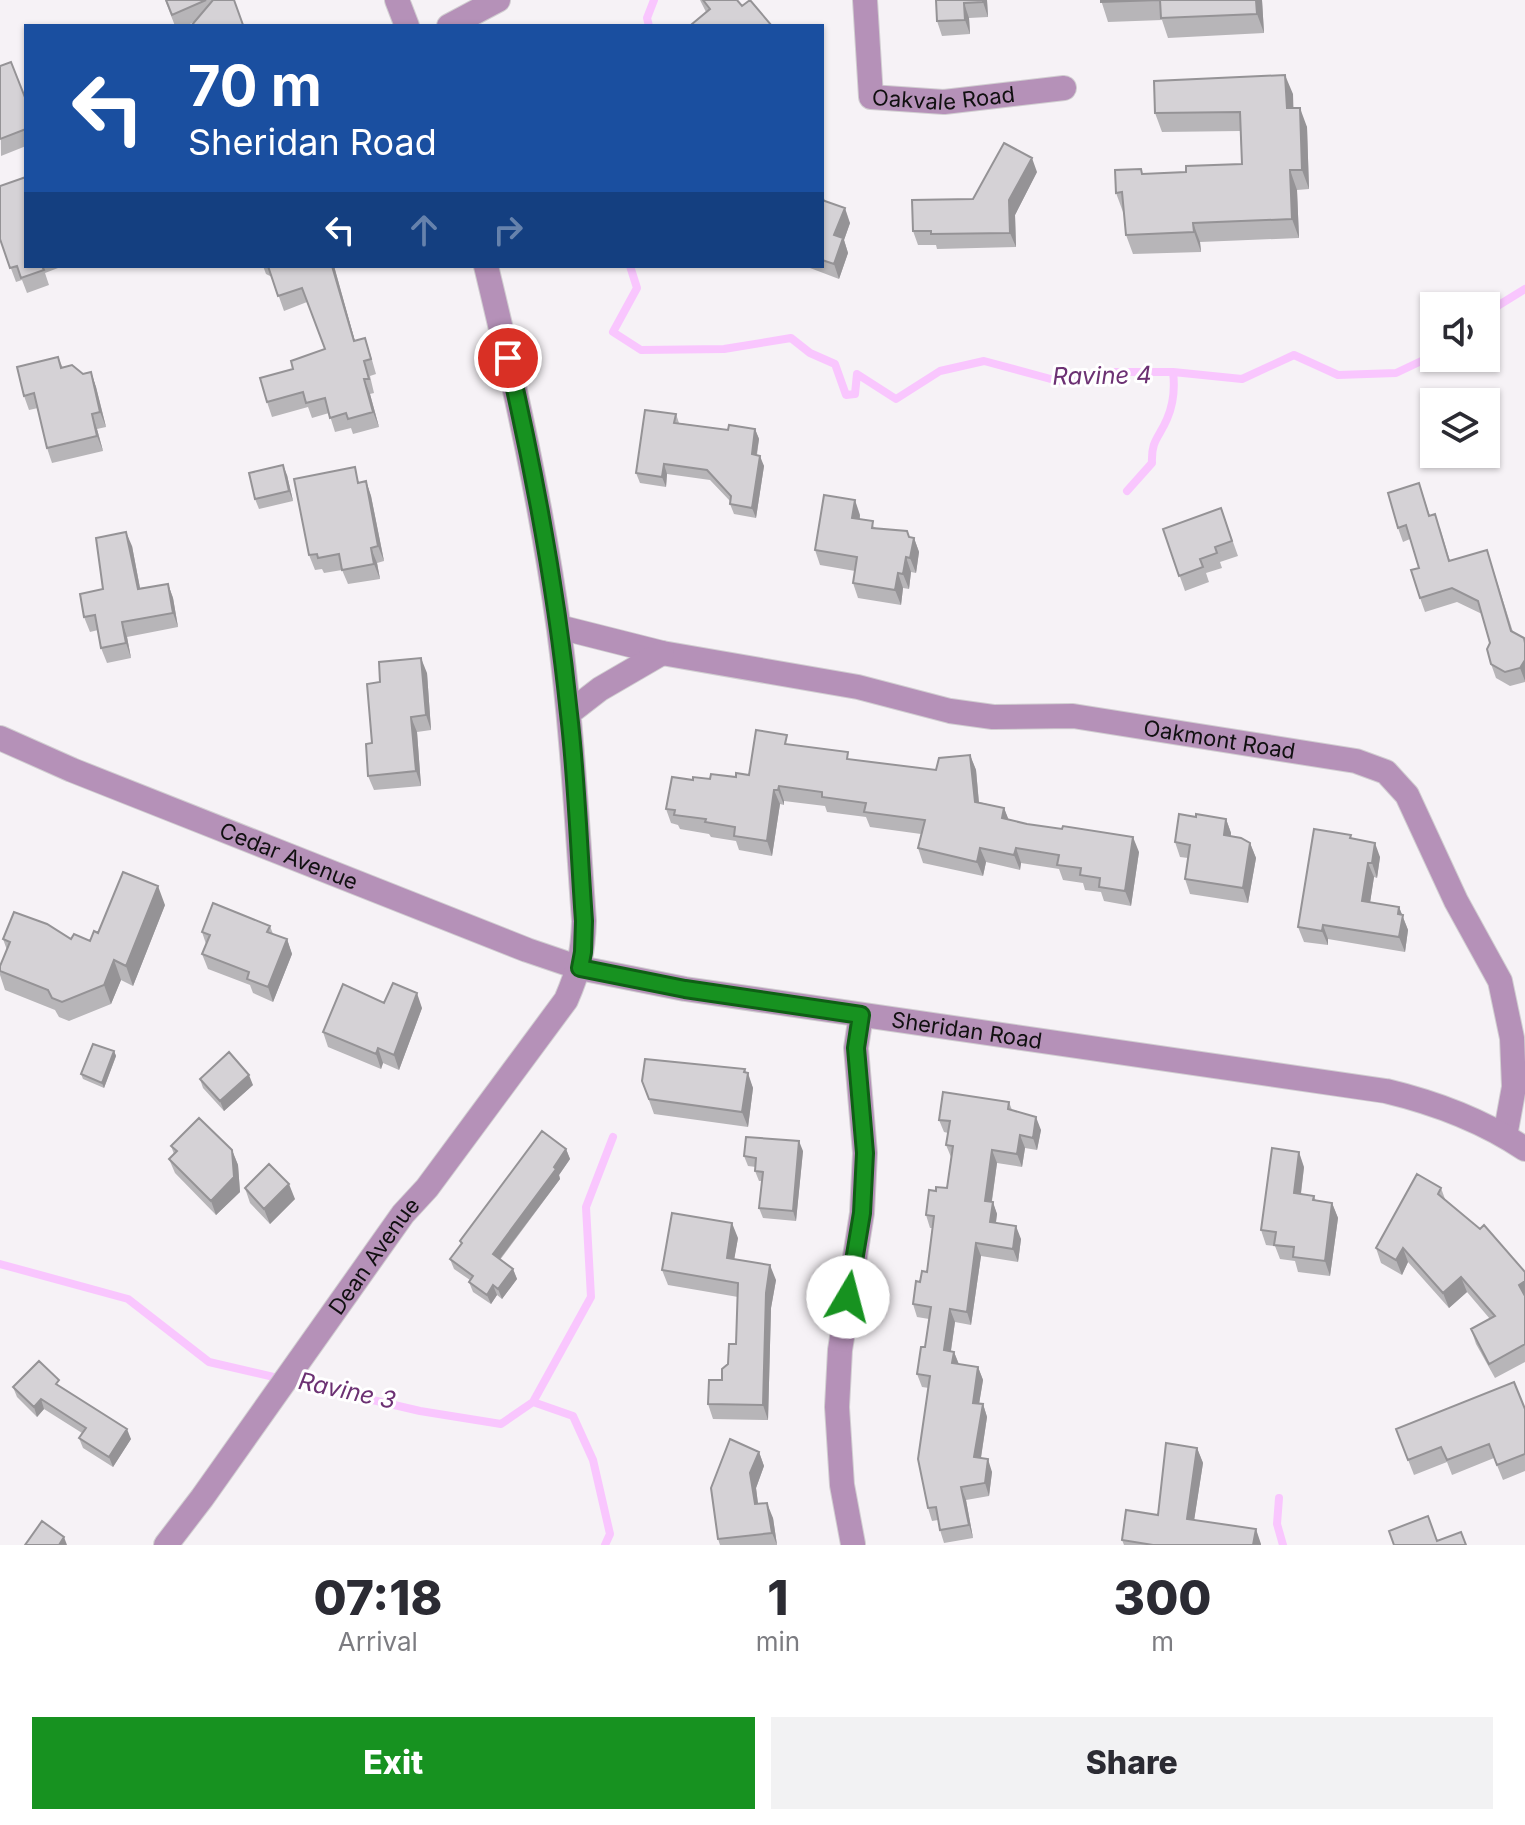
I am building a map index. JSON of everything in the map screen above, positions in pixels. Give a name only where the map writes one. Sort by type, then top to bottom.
[{"type":"street","points":[[397,0],[406,24]]},
{"type":"street","points":[[453,24],[498,0]]},
{"type":"street","name":"Oakvale Road","points":[[865,0],[871,97],[944,102],[1064,88]]},
{"type":"street","points":[[486,268],[525,428],[559,627],[569,713],[584,921],[580,968]]},
{"type":"street","name":"Oakmont Road","points":[[559,627],[662,653],[858,687],[950,711],[993,717],[1073,716],[1356,761],[1386,772],[1407,795],[1456,901],[1500,981],[1512,1038],[1515,1142]]},
{"type":"street","points":[[569,713],[600,689],[662,653]]},
{"type":"street","name":"Cedar Avenue","points":[[0,738],[72,770],[527,950],[580,968]]},
{"type":"street","name":"Sheridan Road","points":[[580,968],[685,989],[1386,1091],[1475,1119],[1515,1142]]},
{"type":"street","name":"Dean Avenue","points":[[166,1545],[403,1214],[427,1188],[566,1000],[580,968]]},
{"type":"street","points":[[853,1544],[842,1485],[837,1407],[840,1350],[862,1213],[865,1153],[856,1048],[861,1015]]},
{"type":"building","points":[[166,0],[206,0],[172,15]]},
{"type":"building","points":[[213,0],[234,0],[243,24],[193,24]]},
{"type":"building","points":[[703,0],[737,0],[742,6],[750,0],[770,24],[692,24],[710,9]]},
{"type":"building","points":[[936,0],[983,2],[964,3],[965,20],[937,21]]},
{"type":"building","points":[[1101,0],[1160,0],[1101,2]]},
{"type":"building","points":[[1160,0],[1256,0],[1257,14],[1161,18]]},
{"type":"building","points":[[11,62],[24,95],[24,130],[0,139],[0,66]]},
{"type":"building","points":[[1285,75],[1287,108],[1300,108],[1302,170],[1290,170],[1292,219],[1193,223],[1194,232],[1126,235],[1122,192],[1116,193],[1115,170],[1141,169],[1142,174],[1186,172],[1186,166],[1242,164],[1240,112],[1155,113],[1154,81]]},
{"type":"building","points":[[1004,143],[1032,158],[1009,200],[1010,233],[931,234],[931,231],[913,231],[912,200],[973,199]]},
{"type":"building","points":[[24,178],[24,268],[44,270],[21,278],[17,266],[10,268],[0,239],[0,186]]},
{"type":"building","points":[[824,201],[845,208],[834,235],[843,238],[834,264],[824,261]]},
{"type":"building","points":[[269,268],[333,268],[354,341],[365,338],[371,359],[364,361],[369,379],[364,379],[373,412],[348,419],[346,413],[330,418],[325,398],[306,403],[303,392],[267,402],[260,378],[293,369],[291,361],[325,349],[302,288],[278,296]]},
{"type":"building","points":[[58,357],[61,368],[72,365],[83,374],[91,372],[100,412],[92,414],[97,436],[47,448],[34,393],[24,396],[17,367]]},
{"type":"building","points":[[645,410],[676,414],[674,423],[728,430],[729,425],[755,429],[752,454],[760,456],[752,508],[730,504],[731,496],[707,470],[664,464],[662,477],[636,473]]},
{"type":"building","points":[[283,465],[289,491],[255,499],[249,473]]},
{"type":"building","points":[[355,467],[358,483],[366,481],[378,546],[371,548],[374,564],[342,570],[339,554],[318,558],[317,554],[309,555],[294,479]]},
{"type":"building","points":[[1419,483],[1429,516],[1435,514],[1449,561],[1487,550],[1511,631],[1524,638],[1525,660],[1520,668],[1505,672],[1491,664],[1487,649],[1490,643],[1478,601],[1452,588],[1420,598],[1411,570],[1419,568],[1406,525],[1398,528],[1388,493]]},
{"type":"building","points":[[824,495],[855,500],[852,518],[873,521],[872,528],[907,531],[909,537],[914,538],[910,558],[906,557],[903,574],[898,573],[895,590],[853,583],[857,557],[815,550]]},
{"type":"building","points":[[1221,508],[1232,541],[1215,547],[1217,553],[1200,559],[1203,567],[1179,576],[1163,529]]},
{"type":"building","points":[[126,532],[138,589],[168,584],[173,613],[122,622],[126,643],[101,648],[95,615],[84,617],[80,594],[103,589],[96,538]]},
{"type":"building","points":[[421,658],[426,715],[411,717],[416,771],[368,776],[366,744],[372,743],[367,684],[380,682],[379,662]]},
{"type":"building","points":[[756,730],[787,735],[785,744],[848,752],[847,759],[936,770],[939,758],[970,755],[975,802],[1004,808],[1002,818],[1133,837],[1125,891],[1099,887],[1100,878],[1080,875],[1081,868],[1057,865],[1059,855],[1016,848],[1014,855],[980,848],[977,862],[918,848],[925,820],[864,812],[866,803],[822,797],[822,792],[779,786],[778,790],[774,790],[767,841],[734,836],[735,827],[674,815],[675,810],[666,809],[672,777],[693,780],[693,777],[710,779],[711,774],[749,775]]},
{"type":"building","points":[[1179,814],[1226,819],[1224,835],[1250,843],[1243,888],[1185,879],[1190,845],[1175,842]]},
{"type":"building","points":[[1314,829],[1351,835],[1350,838],[1375,843],[1372,863],[1368,863],[1362,901],[1399,907],[1398,914],[1403,915],[1399,937],[1323,925],[1322,931],[1298,927]]},
{"type":"building","points":[[123,872],[158,886],[126,966],[114,960],[104,985],[62,1002],[52,998],[48,990],[0,971],[10,942],[3,939],[14,912],[47,924],[71,939],[74,934],[90,941],[94,931],[98,933]]},
{"type":"building","points":[[213,903],[270,926],[267,932],[287,939],[268,987],[247,979],[249,972],[202,954],[210,935],[202,932]]},
{"type":"building","points":[[393,983],[417,993],[394,1055],[378,1048],[376,1054],[323,1032],[343,984],[384,1003]]},
{"type":"building","points":[[93,1044],[114,1051],[102,1083],[81,1074]]},
{"type":"building","points":[[229,1052],[249,1075],[220,1101],[200,1079]]},
{"type":"building","points":[[645,1059],[745,1069],[744,1072],[748,1073],[742,1112],[649,1099],[642,1081]]},
{"type":"building","points":[[943,1092],[1009,1102],[1008,1109],[1036,1117],[1033,1138],[1020,1135],[1017,1154],[992,1150],[985,1201],[993,1202],[990,1222],[1016,1226],[1013,1249],[976,1243],[967,1312],[950,1309],[944,1350],[954,1352],[952,1363],[978,1367],[973,1403],[983,1404],[974,1457],[988,1459],[985,1483],[961,1487],[969,1525],[940,1530],[936,1507],[928,1508],[918,1459],[930,1376],[917,1374],[931,1307],[913,1304],[916,1281],[920,1282],[922,1271],[927,1272],[934,1216],[926,1215],[929,1190],[947,1188],[953,1146],[946,1145],[950,1121],[939,1120]]},
{"type":"building","points":[[199,1118],[232,1150],[234,1177],[211,1201],[169,1159],[177,1151],[171,1146]]},
{"type":"building","points":[[542,1131],[566,1149],[554,1167],[556,1169],[493,1254],[513,1269],[498,1289],[493,1285],[487,1295],[469,1282],[473,1276],[450,1259]]},
{"type":"building","points":[[746,1137],[799,1141],[793,1211],[759,1208],[763,1172],[755,1171],[756,1158],[744,1156]]},
{"type":"building","points":[[1272,1148],[1299,1152],[1294,1193],[1332,1203],[1325,1261],[1293,1257],[1294,1247],[1274,1245],[1276,1232],[1261,1230]]},
{"type":"building","points":[[269,1164],[289,1184],[264,1209],[245,1188]]},
{"type":"building","points":[[1417,1174],[1441,1188],[1438,1194],[1480,1229],[1484,1225],[1525,1272],[1525,1281],[1519,1285],[1525,1296],[1525,1344],[1489,1364],[1471,1329],[1495,1316],[1461,1277],[1443,1293],[1403,1248],[1396,1260],[1376,1248]]},
{"type":"building","points":[[672,1213],[732,1223],[727,1258],[770,1265],[766,1293],[763,1405],[708,1404],[709,1380],[722,1380],[722,1369],[728,1364],[729,1344],[736,1344],[738,1283],[662,1270]]},
{"type":"building","points":[[39,1361],[59,1380],[56,1384],[127,1429],[109,1457],[79,1438],[86,1428],[41,1399],[34,1407],[13,1387]]},
{"type":"building","points":[[1514,1382],[1525,1409],[1525,1454],[1497,1465],[1489,1444],[1447,1460],[1441,1447],[1408,1460],[1396,1429]]},
{"type":"building","points":[[730,1439],[759,1452],[750,1473],[755,1504],[767,1503],[772,1533],[718,1539],[711,1488]]},
{"type":"building","points":[[1166,1443],[1197,1448],[1187,1519],[1256,1529],[1253,1545],[1153,1545],[1122,1540],[1126,1510],[1158,1515]]},
{"type":"building","points":[[1428,1516],[1437,1541],[1461,1532],[1466,1545],[1394,1545],[1389,1531]]},
{"type":"building","points":[[42,1521],[64,1537],[59,1545],[25,1545]]},
{"type":"waterway","points":[[648,24],[647,18],[654,0]]},
{"type":"waterway","name":"Ravine 4","points":[[631,268],[637,288],[613,332],[641,350],[724,349],[791,338],[810,353],[835,364],[846,395],[855,394],[857,374],[896,399],[940,371],[984,361],[1058,381],[1102,372],[1173,372],[1242,379],[1294,355],[1338,375],[1396,373],[1420,362]]},
{"type":"waterway","name":"Ravine 4","points":[[1500,304],[1525,289]]},
{"type":"waterway","points":[[1127,491],[1152,463],[1154,444],[1171,408],[1173,372]]},
{"type":"waterway","points":[[533,1402],[591,1297],[586,1207],[613,1137]]},
{"type":"waterway","name":"Ravine 3","points":[[0,1264],[128,1299],[209,1362],[420,1411],[501,1424],[533,1402],[573,1416],[593,1460],[610,1534],[605,1545]]},
{"type":"waterway","points":[[1279,1498],[1277,1524],[1283,1545]]},
{"type":"route","points":[[508,358],[525,428],[559,627],[569,713],[584,921],[580,968],[685,989],[861,1015],[856,1048],[865,1153],[862,1213],[848,1297]]}]
